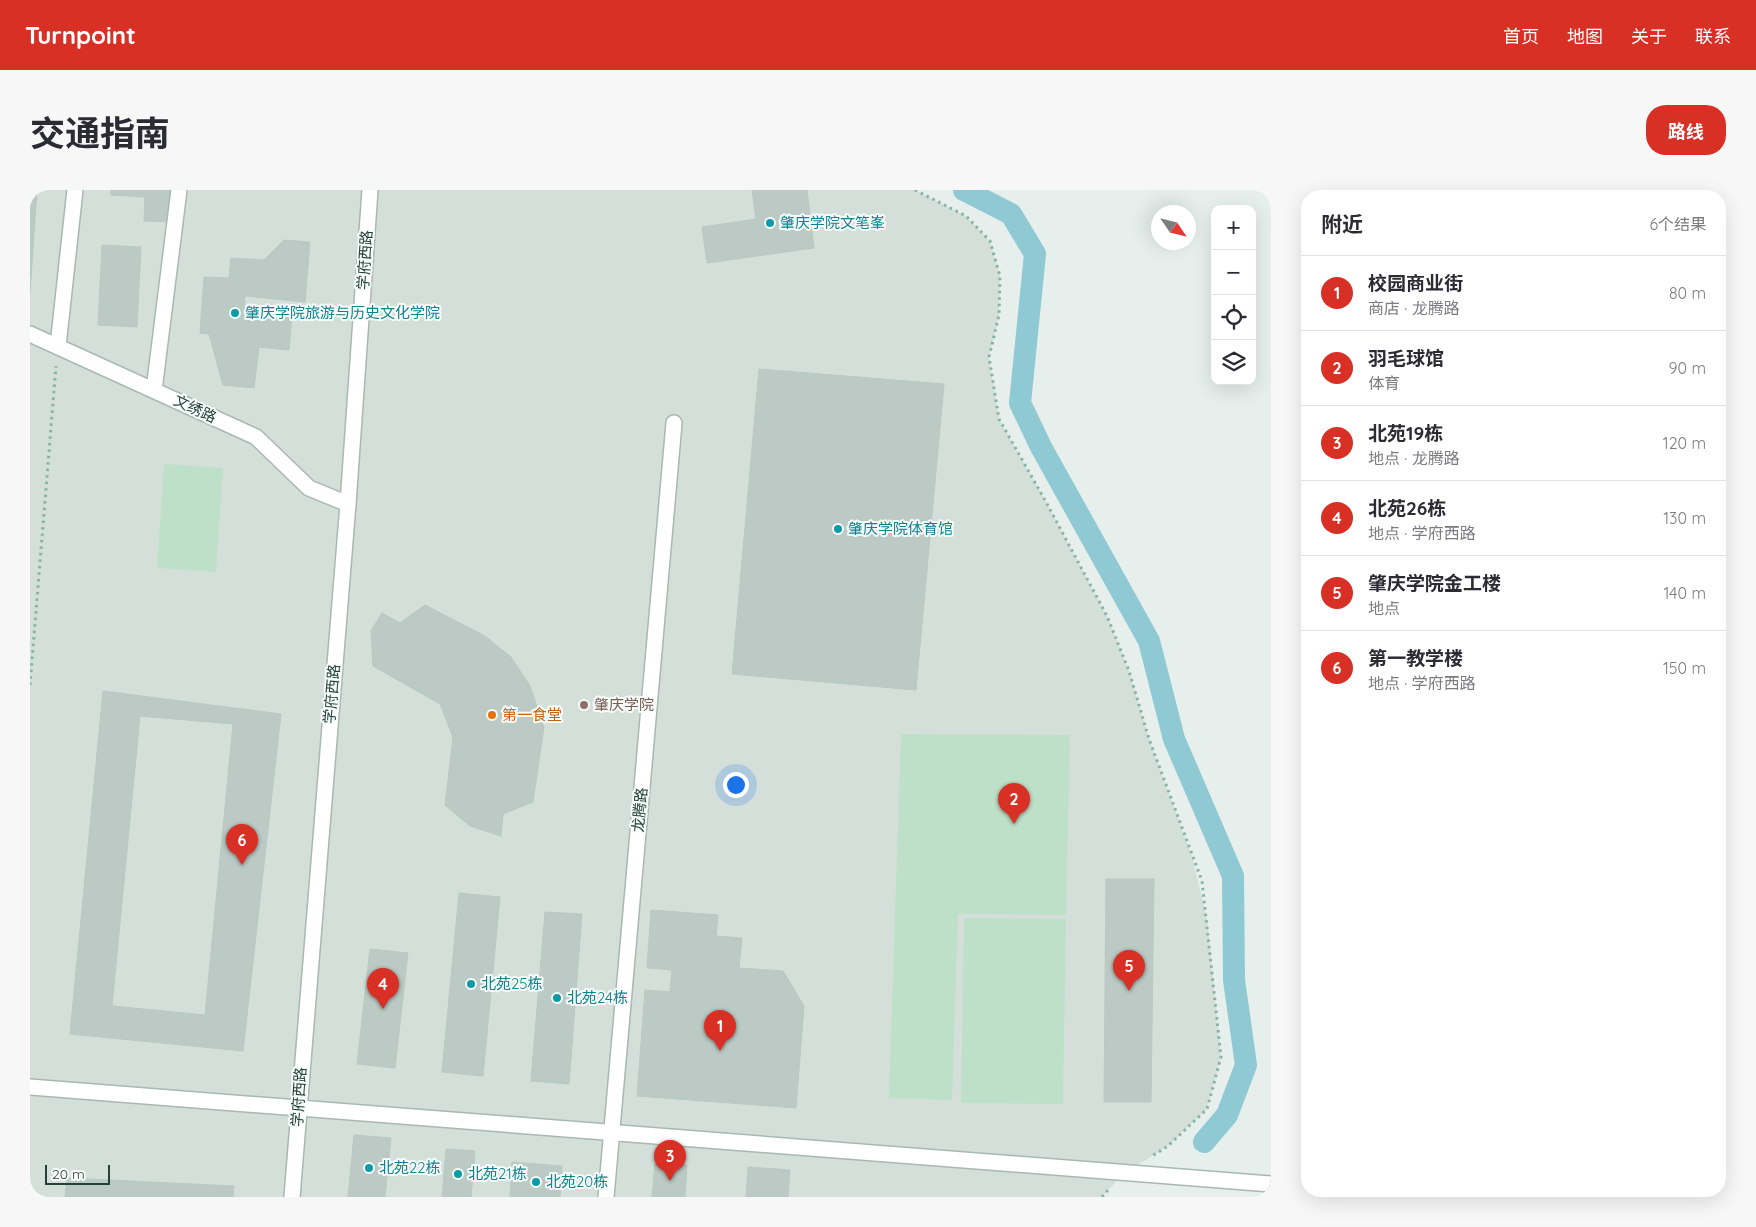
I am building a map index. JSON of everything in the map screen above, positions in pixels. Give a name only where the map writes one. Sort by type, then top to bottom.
[{"type":"street","points":[[58,346],[75,190]]},
{"type":"street","points":[[154,390],[179,190]]},
{"type":"street","name":"学府西路","points":[[292,1197],[348,504],[369,190]]},
{"type":"street","name":"文绣路","points":[[30,334],[256,437],[309,488],[348,504]]},
{"type":"street","name":"龙腾路","points":[[606,1197],[674,423]]},
{"type":"street","points":[[30,1087],[1123,1174],[1271,1184]]},
{"type":"path","points":[[915,190],[966,216],[990,241],[1000,276],[999,315],[989,357],[999,419],[1107,616],[1129,671],[1149,738],[1202,880],[1221,1057],[1208,1109],[1168,1146],[1123,1174],[1102,1197]]},
{"type":"path","points":[[30,685],[58,346]]},
{"type":"shaded area","name":"肇庆学院","points":[[30,190],[915,190],[966,216],[990,241],[1000,276],[999,315],[989,357],[999,419],[1107,616],[1129,671],[1149,739],[1192,856],[1207,919],[1221,1057],[1207,1109],[1168,1146],[1123,1174],[1102,1197],[30,1197]]},
{"type":"green space","points":[[164,464],[223,468],[216,572],[157,568]]},
{"type":"green space","points":[[901,734],[1070,735],[1066,915],[958,914],[952,1100],[889,1098]]},
{"type":"green space","points":[[964,918],[1066,919],[1063,1104],[961,1103]]},
{"type":"building","points":[[30,190],[37,190],[30,292]]},
{"type":"building","points":[[111,190],[173,190],[170,222],[144,221],[145,197],[111,195]]},
{"type":"building","name":"肇庆学院文笔峯","points":[[752,190],[807,190],[814,248],[707,263],[702,227],[756,219]]},
{"type":"building","name":"肇庆学院旅游与历史文化学院","points":[[284,240],[310,242],[305,302],[245,296],[244,311],[292,315],[289,350],[259,347],[254,388],[223,385],[209,334],[200,333],[204,277],[229,278],[231,258],[264,260]]},
{"type":"building","points":[[102,245],[141,247],[137,327],[98,325]]},
{"type":"building","name":"肇庆学院体育馆","points":[[759,369],[944,384],[916,690],[732,674]]},
{"type":"building","name":"第一食堂","points":[[425,605],[485,636],[511,657],[530,686],[544,727],[533,802],[503,814],[501,836],[470,826],[445,805],[453,737],[440,704],[373,666],[371,631],[382,613],[400,623]]},
{"type":"building","points":[[103,691],[281,714],[243,1051],[70,1034]],"holes":[[[140,716],[233,724],[205,1015],[112,1006]]]},
{"type":"building","points":[[1106,879],[1154,879],[1151,1102],[1104,1102]]},
{"type":"building","name":"北苑25栋","points":[[459,893],[500,897],[483,1076],[442,1072]]},
{"type":"building","points":[[651,910],[718,915],[716,936],[742,938],[739,968],[783,971],[804,1006],[796,1108],[637,1096],[645,990],[670,992],[672,970],[647,968]]},
{"type":"building","name":"北苑24栋","points":[[545,912],[582,914],[569,1084],[531,1081]]},
{"type":"building","points":[[370,949],[408,953],[395,1068],[357,1064]]},
{"type":"building","name":"北苑22栋","points":[[354,1135],[391,1138],[385,1197],[348,1197]]},
{"type":"building","name":"北苑21栋","points":[[446,1149],[475,1151],[471,1197],[442,1197]]},
{"type":"building","name":"北苑20栋","points":[[512,1162],[562,1166],[560,1197],[510,1197]]},
{"type":"building","points":[[655,1163],[687,1165],[685,1197],[652,1197]]},
{"type":"building","points":[[748,1167],[790,1170],[788,1197],[746,1197]]},
{"type":"building","points":[[67,1178],[234,1186],[233,1197],[65,1197]]},
{"type":"waterway","points":[[964,190],[1011,214],[1035,254],[1020,403],[1041,447],[1149,641],[1174,739],[1233,876],[1234,980],[1246,1065],[1227,1115],[1204,1142]]},
{"type":"place","name":"肇庆学院文笔峯","points":[[770,223]]},
{"type":"place","name":"肇庆学院旅游与历史文化学院","points":[[235,313]]},
{"type":"place","name":"肇庆学院体育馆","points":[[838,529]]},
{"type":"place","name":"肇庆学院","points":[[584,705]]},
{"type":"place","name":"第一食堂","points":[[492,715]]},
{"type":"place","name":"羽毛球馆","points":[[1014,824]]},
{"type":"place","name":"第一教学楼","points":[[242,865]]},
{"type":"place","name":"北苑25栋","points":[[471,984]]},
{"type":"place","name":"肇庆学院金工楼","points":[[1129,991]]},
{"type":"place","name":"北苑24栋","points":[[557,998]]},
{"type":"place","name":"北苑26栋","points":[[383,1009]]},
{"type":"place","name":"校园商业街","points":[[720,1051]]},
{"type":"place","name":"北苑22栋","points":[[369,1168]]},
{"type":"place","name":"北苑21栋","points":[[458,1174]]},
{"type":"place","name":"北苑19栋","points":[[670,1181]]},
{"type":"place","name":"北苑20栋","points":[[536,1182]]}]
